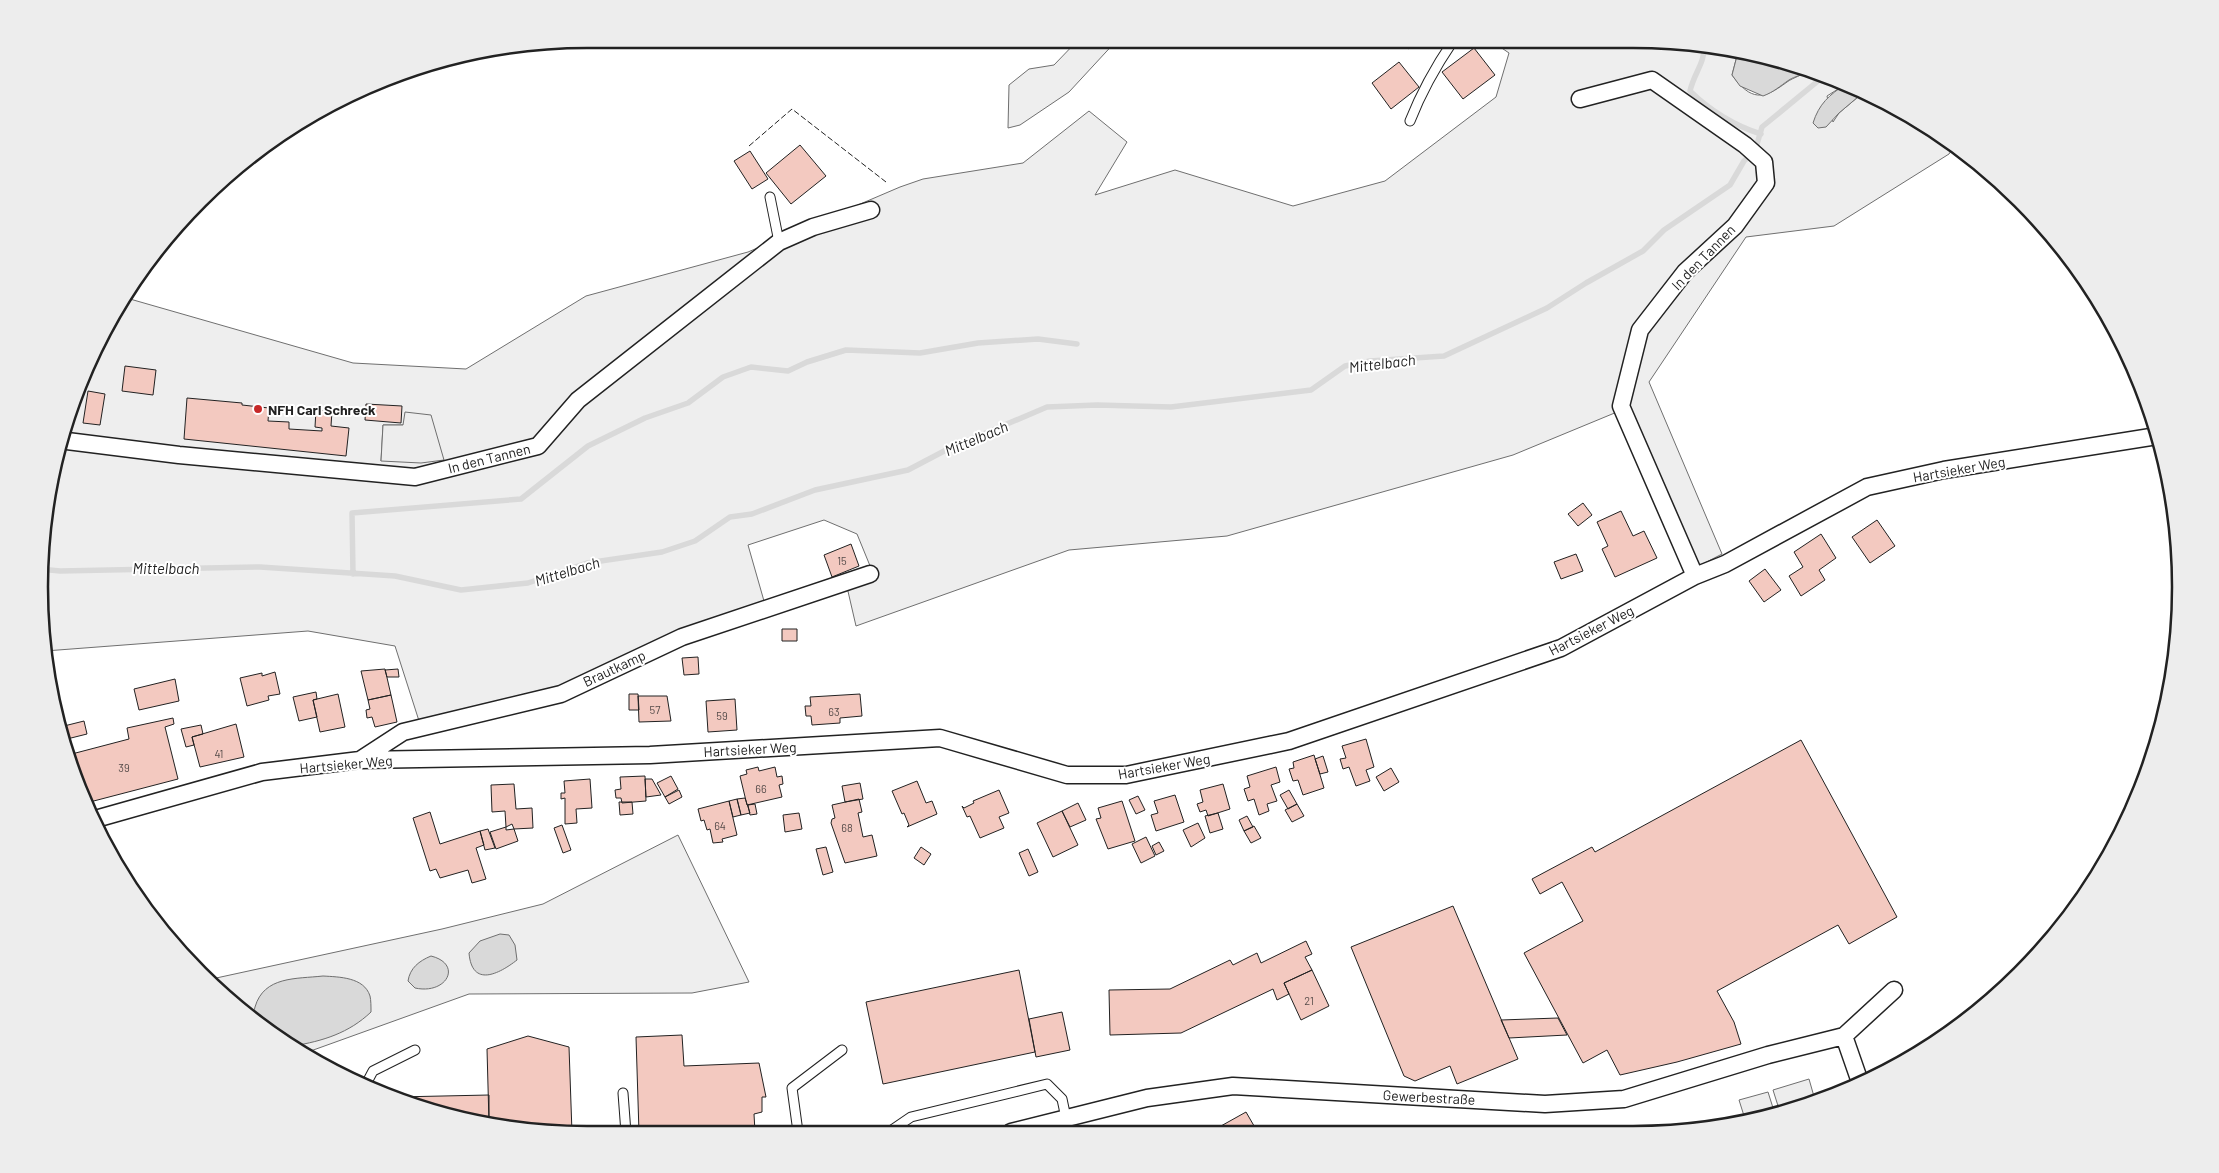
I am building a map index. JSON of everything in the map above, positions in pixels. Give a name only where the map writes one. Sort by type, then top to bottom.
[{"type":"street","name":"In den Tannen","points":[[1580,99],[1652,80],[1745,145],[1764,162],[1766,183],[1735,226],[1685,272],[1640,330],[1620,406],[1695,576]]},
{"type":"street","name":"In den Tannen","points":[[68,441],[179,455],[415,476],[538,446],[578,400],[779,242],[813,227],[871,210]]},
{"type":"street","name":"Hartsieker Weg","points":[[100,818],[262,772],[360,760],[650,755],[940,738],[1067,775],[1126,775],[1289,741],[1561,648],[1695,576],[1725,564],[1867,487],[1944,470],[2150,437]]},
{"type":"street","name":"Brautkamp","points":[[360,760],[403,732],[561,694],[682,637],[870,574]]},
{"type":"street","name":"Gewerbestraße","points":[[1034,1126],[1147,1098],[1233,1086],[1545,1104],[1624,1098],[1768,1055],[1844,1036],[1894,990]]},
{"type":"street","points":[[1844,1036],[1858,1076]]},
{"type":"lane","points":[[1410,122],[1417,103],[1448,48]]},
{"type":"lane","points":[[770,197],[779,242]]},
{"type":"lane","points":[[369,1079],[373,1071],[415,1050]]},
{"type":"lane","points":[[797,1126],[792,1088],[842,1050]]},
{"type":"lane","points":[[898,1126],[911,1117],[1048,1084],[1062,1099],[1066,1118]]},
{"type":"lane","points":[[624,1093],[626,1126]]},
{"type":"shaded area","points":[[1070,48],[1110,48],[1069,92],[1020,125],[1008,128],[1009,85],[1029,69],[1054,65]]},
{"type":"shaded area","points":[[1502,48],[1632,48],[1703,52],[1737,58],[1732,75],[1745,90],[1751,93],[1764,95],[1802,75],[1838,89],[1827,96],[1833,122],[1839,113],[1858,97],[1902,120],[1951,152],[1834,226],[1746,237],[1649,382],[1722,554],[1695,568],[1617,412],[1513,455],[1227,536],[1069,550],[856,626],[847,587],[875,578],[857,534],[824,520],[748,545],[764,601],[557,689],[420,724],[395,646],[308,631],[51,651],[48,586],[49,551],[58,481],[76,413],[89,380],[103,348],[131,299],[353,363],[466,369],[586,296],[748,252],[923,179],[1023,163],[1089,111],[1127,142],[1095,195],[1175,170],[1293,206],[1385,181],[1496,97],[1509,53]],"holes":[[[383,425],[403,425],[381,461]]]},
{"type":"shaded area","points":[[1737,58],[1801,75],[1763,96],[1740,86],[1732,75]]},
{"type":"shaded area","points":[[1839,89],[1858,97],[1826,127],[1818,128],[1813,123],[1815,116],[1822,105]]},
{"type":"shaded area","points":[[405,412],[431,415],[444,460],[421,463],[381,461],[383,425],[403,425]]},
{"type":"shaded area","points":[[678,835],[749,982],[692,993],[469,994],[313,1050],[258,1014],[216,978],[442,929],[543,904]]},
{"type":"shaded area","points":[[500,934],[509,935],[515,945],[517,960],[495,973],[487,975],[475,971],[471,964],[469,953],[480,941]]},
{"type":"shaded area","points":[[431,956],[447,965],[447,978],[436,987],[426,989],[415,988],[408,981],[411,972],[419,963]]},
{"type":"shaded area","points":[[323,976],[350,979],[367,990],[370,996],[371,1012],[345,1031],[315,1042],[302,1044],[254,1011],[259,997],[273,984],[292,979]]},
{"type":"shaded area","points":[[1809,1079],[1813,1094],[1778,1105],[1773,1090]]},
{"type":"shaded area","points":[[1768,1092],[1773,1107],[1743,1114],[1739,1100]]},
{"type":"building","points":[[1474,48],[1495,75],[1463,99],[1442,72]]},
{"type":"building","points":[[1399,62],[1419,87],[1391,109],[1372,83]]},
{"type":"building","points":[[800,145],[826,176],[791,204],[766,173]]},
{"type":"building","points":[[750,151],[768,179],[752,189],[734,161]]},
{"type":"building","points":[[125,366],[156,370],[153,395],[122,391]]},
{"type":"building","points":[[88,391],[105,394],[100,425],[83,423]]},
{"type":"building","points":[[187,398],[242,403],[242,405],[269,408],[268,421],[289,422],[289,429],[322,431],[322,428],[315,427],[316,410],[332,411],[331,426],[349,428],[346,456],[184,439]]},
{"type":"building","points":[[366,404],[402,406],[401,423],[365,420]]},
{"type":"building","points":[[1583,503],[1592,515],[1578,526],[1568,514]]},
{"type":"building","points":[[1621,511],[1633,536],[1644,531],[1657,558],[1615,577],[1602,549],[1608,546],[1597,522]]},
{"type":"building","points":[[1877,520],[1895,546],[1870,563],[1852,537]]},
{"type":"building","points":[[1821,534],[1836,558],[1819,570],[1825,580],[1801,596],[1789,576],[1803,567],[1794,552]]},
{"type":"building","points":[[851,544],[859,566],[832,577],[824,555]]},
{"type":"building","points":[[1576,554],[1583,571],[1561,579],[1554,562]]},
{"type":"building","points":[[1765,569],[1781,590],[1764,602],[1749,581]]},
{"type":"building","points":[[782,629],[797,629],[797,641],[782,641]]},
{"type":"building","points":[[698,657],[699,674],[684,675],[682,658]]},
{"type":"building","points":[[385,669],[391,695],[368,700],[361,671]]},
{"type":"building","points":[[398,669],[399,677],[387,677],[385,670]]},
{"type":"building","points":[[275,672],[280,694],[268,696],[269,700],[247,706],[240,678],[262,673],[262,676]]},
{"type":"building","points":[[175,679],[179,701],[139,710],[134,689]]},
{"type":"building","points":[[316,692],[317,699],[313,700],[317,717],[299,721],[293,697]]},
{"type":"building","points":[[338,694],[345,727],[320,732],[313,700]]},
{"type":"building","points":[[629,694],[638,694],[639,710],[629,710]]},
{"type":"building","points":[[860,694],[862,716],[840,718],[840,723],[812,725],[811,716],[806,716],[805,706],[811,706],[810,697]]},
{"type":"building","points":[[391,695],[397,722],[375,727],[372,717],[367,718],[366,710],[370,709],[368,700]]},
{"type":"building","points":[[638,696],[667,696],[671,721],[639,722]]},
{"type":"building","points":[[735,699],[737,730],[708,732],[706,701]]},
{"type":"building","points":[[173,718],[174,724],[165,727],[178,779],[93,801],[74,753],[129,739],[127,728]]},
{"type":"building","points":[[84,721],[87,734],[70,738],[66,726]]},
{"type":"building","points":[[236,724],[244,757],[200,767],[192,737]]},
{"type":"building","points":[[201,725],[203,734],[192,737],[194,745],[186,747],[181,729]]},
{"type":"building","points":[[1366,739],[1374,767],[1366,770],[1370,781],[1356,786],[1349,767],[1343,769],[1340,759],[1346,758],[1342,746]]},
{"type":"building","points":[[1801,740],[1897,917],[1849,944],[1838,925],[1717,991],[1734,1022],[1741,1044],[1677,1062],[1620,1075],[1607,1050],[1583,1063],[1524,953],[1583,921],[1562,882],[1540,894],[1532,879],[1592,847],[1595,852]]},
{"type":"building","points":[[1314,755],[1324,788],[1303,795],[1298,780],[1293,781],[1289,769],[1294,768],[1293,762]]},
{"type":"building","points":[[1323,756],[1328,772],[1320,774],[1315,759]]},
{"type":"building","points":[[758,767],[759,771],[775,767],[777,777],[782,776],[783,784],[779,785],[782,797],[747,805],[740,776],[747,774],[746,770]]},
{"type":"building","points":[[1276,767],[1280,782],[1271,785],[1277,801],[1267,804],[1269,811],[1259,815],[1254,799],[1248,801],[1244,789],[1250,787],[1247,776]]},
{"type":"building","points":[[1391,768],[1399,782],[1384,791],[1376,777]]},
{"type":"building","points":[[645,776],[646,801],[622,803],[621,798],[616,798],[615,790],[621,789],[620,777]]},
{"type":"building","points":[[671,776],[678,789],[665,797],[657,783]]},
{"type":"building","points":[[590,779],[592,808],[576,809],[577,823],[565,824],[565,798],[561,799],[561,793],[565,793],[564,781]]},
{"type":"building","points":[[645,779],[652,779],[661,795],[646,797]]},
{"type":"building","points":[[917,781],[926,803],[932,801],[937,814],[907,827],[909,825],[904,813],[902,814],[892,791]]},
{"type":"building","points":[[860,783],[863,799],[845,802],[842,786]]},
{"type":"building","points":[[514,784],[516,809],[532,808],[533,828],[514,829],[512,824],[506,827],[505,811],[492,812],[491,785]]},
{"type":"building","points":[[1223,784],[1230,809],[1208,816],[1206,810],[1200,812],[1197,804],[1203,802],[1200,790]]},
{"type":"building","points":[[679,790],[682,797],[669,804],[665,797]]},
{"type":"building","points":[[999,790],[1009,813],[999,817],[1004,828],[980,838],[970,816],[967,817],[962,806],[964,808],[974,803],[973,801]]},
{"type":"building","points":[[1289,790],[1297,804],[1288,809],[1280,795]]},
{"type":"building","points":[[1175,795],[1184,822],[1156,831],[1151,815],[1158,813],[1154,801]]},
{"type":"building","points":[[1138,796],[1145,810],[1136,814],[1129,800]]},
{"type":"building","points":[[745,798],[750,813],[741,815],[737,799]]},
{"type":"building","points":[[737,799],[741,815],[733,817],[729,801]]},
{"type":"building","points":[[859,799],[862,812],[858,813],[863,837],[872,835],[877,856],[845,863],[831,823],[832,819],[835,818],[832,805]]},
{"type":"building","points":[[729,801],[737,835],[722,839],[723,842],[713,843],[710,829],[707,830],[704,820],[701,821],[698,809]]},
{"type":"building","points":[[1122,801],[1135,841],[1108,849],[1096,819],[1101,818],[1098,808]]},
{"type":"building","points":[[619,802],[632,802],[633,814],[620,815]]},
{"type":"building","points":[[1078,803],[1086,820],[1070,827],[1062,811]]},
{"type":"building","points":[[755,804],[757,814],[750,815],[748,805]]},
{"type":"building","points":[[1297,804],[1304,816],[1292,822],[1285,810]]},
{"type":"building","points":[[1062,811],[1078,845],[1053,857],[1037,823]]},
{"type":"building","points":[[430,812],[440,844],[480,831],[484,845],[476,848],[486,879],[472,883],[468,870],[440,878],[436,869],[430,871],[413,818]]},
{"type":"building","points":[[799,813],[802,829],[785,832],[783,815]]},
{"type":"building","points":[[1218,813],[1223,829],[1210,833],[1205,816]]},
{"type":"building","points":[[1247,816],[1253,827],[1244,831],[1239,820]]},
{"type":"building","points":[[1198,823],[1205,838],[1191,847],[1183,830]]},
{"type":"building","points":[[562,825],[571,850],[563,853],[554,828]]},
{"type":"building","points":[[1254,826],[1261,838],[1251,843],[1244,831]]},
{"type":"building","points":[[506,827],[506,830],[514,829],[518,841],[496,849],[490,832]]},
{"type":"building","points":[[488,829],[495,848],[485,850],[480,831]]},
{"type":"building","points":[[1146,837],[1155,856],[1141,863],[1132,844]]},
{"type":"building","points":[[1159,842],[1164,851],[1156,855],[1152,846]]},
{"type":"building","points":[[826,847],[833,872],[823,875],[816,849]]},
{"type":"building","points":[[921,847],[931,854],[924,865],[914,858]]},
{"type":"building","points":[[1028,849],[1038,872],[1029,876],[1019,853]]},
{"type":"building","points":[[1453,906],[1518,1059],[1457,1084],[1450,1066],[1415,1081],[1404,1076],[1351,947]]},
{"type":"building","points":[[1306,941],[1312,954],[1305,957],[1312,970],[1284,983],[1289,994],[1277,1000],[1273,989],[1181,1033],[1110,1035],[1109,990],[1170,989],[1230,960],[1233,965],[1257,953],[1261,963]]},
{"type":"building","points":[[1019,970],[1035,1052],[883,1084],[866,1002]]},
{"type":"building","points":[[1312,970],[1329,1006],[1301,1020],[1284,983]]},
{"type":"building","points":[[1062,1012],[1070,1050],[1036,1057],[1029,1019]]},
{"type":"building","points":[[1558,1018],[1567,1035],[1509,1038],[1501,1020]]},
{"type":"building","points":[[682,1035],[684,1066],[759,1063],[766,1097],[762,1097],[762,1112],[754,1114],[755,1126],[639,1126],[636,1037]]},
{"type":"building","points":[[528,1036],[569,1047],[572,1125],[516,1121],[489,1116],[487,1049]]},
{"type":"building","points":[[489,1095],[489,1116],[447,1107],[412,1097]]},
{"type":"building","points":[[1246,1112],[1254,1126],[1221,1126]]},
{"type":"waterway","points":[[1704,52],[1690,91],[1705,105],[1723,117],[1761,134]]},
{"type":"waterway","name":"Mittelbach","points":[[48,570],[260,567],[395,576],[461,590],[528,583],[587,563],[662,552],[695,541],[730,517],[752,514],[815,490],[908,470],[948,449],[1047,407],[1097,405],[1171,407],[1311,390],[1345,366],[1370,361],[1444,356],[1547,308],[1586,283],[1643,251],[1664,230],[1730,185],[1744,161],[1755,151],[1762,127],[1818,81]]},
{"type":"waterway","points":[[353,574],[352,513],[521,499],[588,446],[645,418],[688,403],[723,377],[751,367],[788,371],[807,362],[846,350],[920,353],[978,343],[1038,339],[1077,344]]},
{"type":"fence","points":[[749,146],[792,109],[886,182]]},
{"type":"place","name":"NFH Carl Schreck","points":[[258,409]]}]
